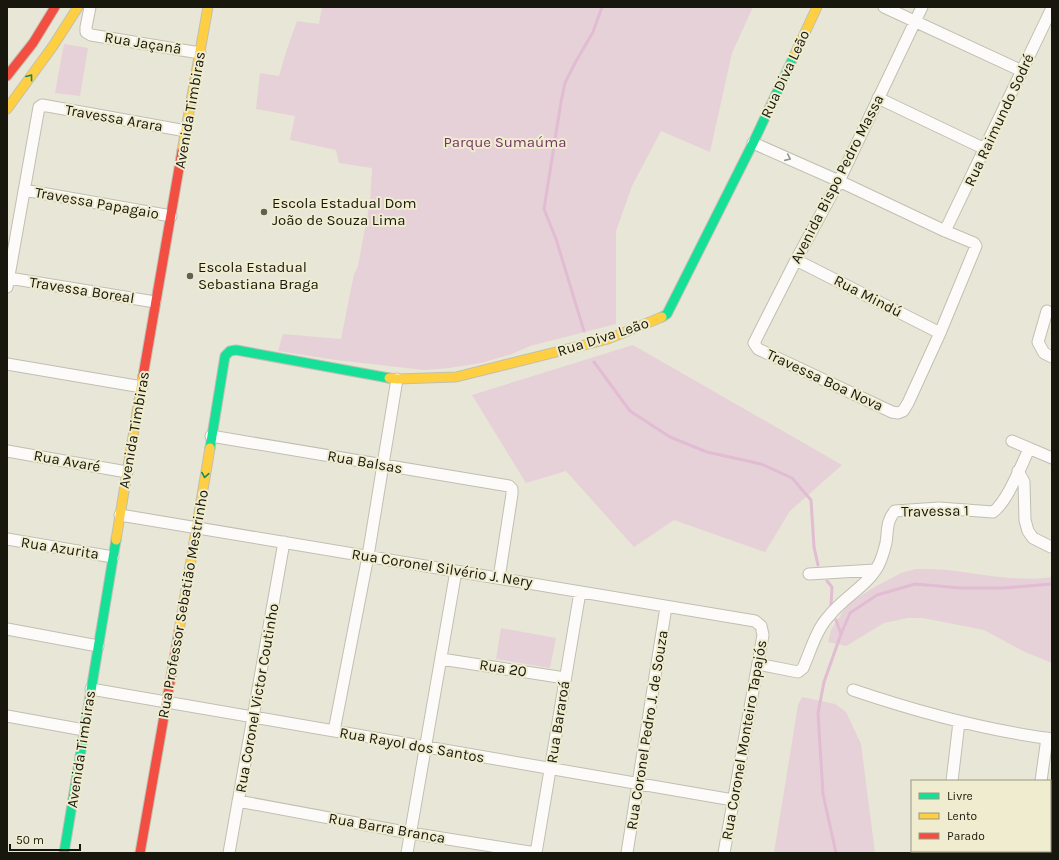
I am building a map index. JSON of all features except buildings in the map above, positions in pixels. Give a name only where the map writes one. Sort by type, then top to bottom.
[{"type":"street","points":[[7,76],[29,48],[55,7]]},
{"type":"street","points":[[7,109],[53,46],[78,7]]},
{"type":"street","name":"Rua Jaçanã","points":[[90,7],[86,32],[91,35],[200,53]]},
{"type":"street","name":"Avenida Timbiras","points":[[64,853],[126,472],[208,7]]},
{"type":"street","name":"Rua Diva Leão","points":[[226,356],[230,352],[236,350],[397,379],[456,377],[608,339],[661,318],[667,314],[752,143],[817,7]]},
{"type":"street","points":[[884,7],[1022,71]]},
{"type":"street","name":"Avenida Bispo Pedro Massa","points":[[758,349],[754,345],[754,341],[839,181],[922,7]]},
{"type":"street","name":"Rua Raimundo Sodré","points":[[946,231],[1052,8]]},
{"type":"street","points":[[878,98],[985,149]]},
{"type":"street","name":"Travessa Arara","points":[[24,190],[39,106],[186,131]]},
{"type":"street","points":[[752,143],[974,243],[976,246],[975,250],[940,333]]},
{"type":"street","points":[[8,283],[24,190]]},
{"type":"street","name":"Travessa Papagaio","points":[[24,190],[170,216]]},
{"type":"street","name":"Rua Mindú","points":[[796,260],[940,333]]},
{"type":"street","name":"Travessa Boreal","points":[[8,283],[155,302]]},
{"type":"street","points":[[1047,311],[1038,342],[1044,353],[1052,357]]},
{"type":"street","name":"Travessa Boa Nova","points":[[758,349],[892,412],[898,413],[903,411],[908,403],[940,333]]},
{"type":"street","name":"Rua Professor Sebatião Mestrinho","points":[[140,853],[226,356]]},
{"type":"street","points":[[7,364],[142,387]]},
{"type":"street","points":[[334,731],[368,556],[397,379]]},
{"type":"street","name":"Rua Balsas","points":[[212,436],[509,486],[512,489],[512,494],[499,578]]},
{"type":"street","points":[[1012,442],[1052,458]]},
{"type":"street","name":"Travessa 1","points":[[758,664],[798,672],[801,671],[822,625],[829,615],[876,570],[886,542],[887,526],[891,515],[895,511],[939,508],[993,512],[1005,498],[1029,449]]},
{"type":"street","name":"Rua Avaré","points":[[7,451],[126,472]]},
{"type":"street","points":[[1018,471],[1024,482],[1025,520],[1028,531],[1033,538],[1051,547]]},
{"type":"street","name":"Rua Coronel Silvério J. Nery","points":[[120,515],[755,621],[762,626]]},
{"type":"street","name":"Rua Azurita","points":[[7,539],[113,557]]},
{"type":"street","name":"Rua Coronel Victor Coutinho","points":[[229,853],[284,542]]},
{"type":"street","points":[[809,574],[876,570]]},
{"type":"street","points":[[407,853],[456,571]]},
{"type":"street","name":"Rua Bararoá","points":[[536,853],[580,592]]},
{"type":"street","name":"Rua Coronel Pedro J. de Souza","points":[[627,853],[666,607]]},
{"type":"street","name":"Rua Coronel Monteiro Tapajós","points":[[724,853],[763,635],[762,626]]},
{"type":"street","points":[[7,629],[98,646]]},
{"type":"street","name":"Rua 20","points":[[441,659],[565,678]]},
{"type":"street","name":"Rua Rayol dos Santos","points":[[91,690],[638,785],[733,800]]},
{"type":"street","points":[[853,690],[959,722],[1050,738],[1041,780]]},
{"type":"street","points":[[7,716],[84,730]]},
{"type":"street","points":[[952,780],[959,722]]},
{"type":"street","name":"Rua Barra Branca","points":[[238,801],[410,833],[536,853]]},
{"type":"green space","name":"Parque Sumaúma","points":[[322,7],[753,7],[732,53],[710,152],[661,131],[632,186],[616,231],[616,324],[530,346],[512,354],[481,363],[424,370],[336,360],[278,351],[283,334],[341,339],[354,274],[358,266],[370,202],[372,168],[339,163],[336,150],[290,140],[295,116],[256,109],[260,73],[279,76],[297,21],[319,24]]},
{"type":"green space","points":[[64,44],[88,48],[80,96],[55,93]]},
{"type":"green space","points":[[633,345],[842,465],[790,511],[765,552],[674,520],[634,547],[566,471],[526,483],[472,395]]},
{"type":"green space","points":[[916,569],[947,570],[1026,579],[1052,577],[1052,663],[1025,652],[984,630],[923,618],[908,618],[884,623],[846,646],[828,642],[831,630],[848,604],[901,573]]},
{"type":"green space","points":[[501,628],[556,638],[550,668],[496,659]]},
{"type":"green space","points":[[802,697],[835,704],[846,712],[861,744],[875,853],[774,853],[798,705]]},
{"type":"waterway","points":[[584,331],[556,239],[544,209],[565,83],[593,32],[602,7]]},
{"type":"waterway","points":[[594,362],[630,411],[670,437],[707,452],[761,464],[792,478],[811,500],[814,547],[818,565]]},
{"type":"waterway","points":[[827,581],[832,587],[831,605]]},
{"type":"waterway","points":[[836,853],[823,794],[818,713],[824,682],[850,613],[877,595],[915,584],[961,588],[1004,588],[1052,584]]},
{"type":"waterway","points":[[836,620],[841,634]]},
{"type":"traffic: fast","points":[[662,317],[667,314],[753,143],[794,56]]},
{"type":"traffic: fast","points":[[210,448],[225,356],[230,351],[236,350],[389,378]]},
{"type":"traffic: fast","points":[[64,853],[116,540]]},
{"type":"traffic: slow","points":[[7,109],[53,46],[78,7]]},
{"type":"traffic: slow","points":[[182,151],[208,7]]},
{"type":"traffic: slow","points":[[794,56],[817,7]]},
{"type":"traffic: slow","points":[[389,378],[456,377],[608,339],[662,317]]},
{"type":"traffic: slow","points":[[116,540],[143,376]]},
{"type":"traffic: slow","points":[[179,631],[210,448]]},
{"type":"traffic: jam","points":[[7,76],[33,43],[55,7]]},
{"type":"traffic: jam","points":[[143,376],[182,151]]},
{"type":"traffic: jam","points":[[140,853],[179,631]]},
{"type":"place","name":"Escola Estadual Dom João de Souza Lima","points":[[264,212]]},
{"type":"place","name":"Escola Estadual Sebastiana Braga","points":[[190,276]]}]
